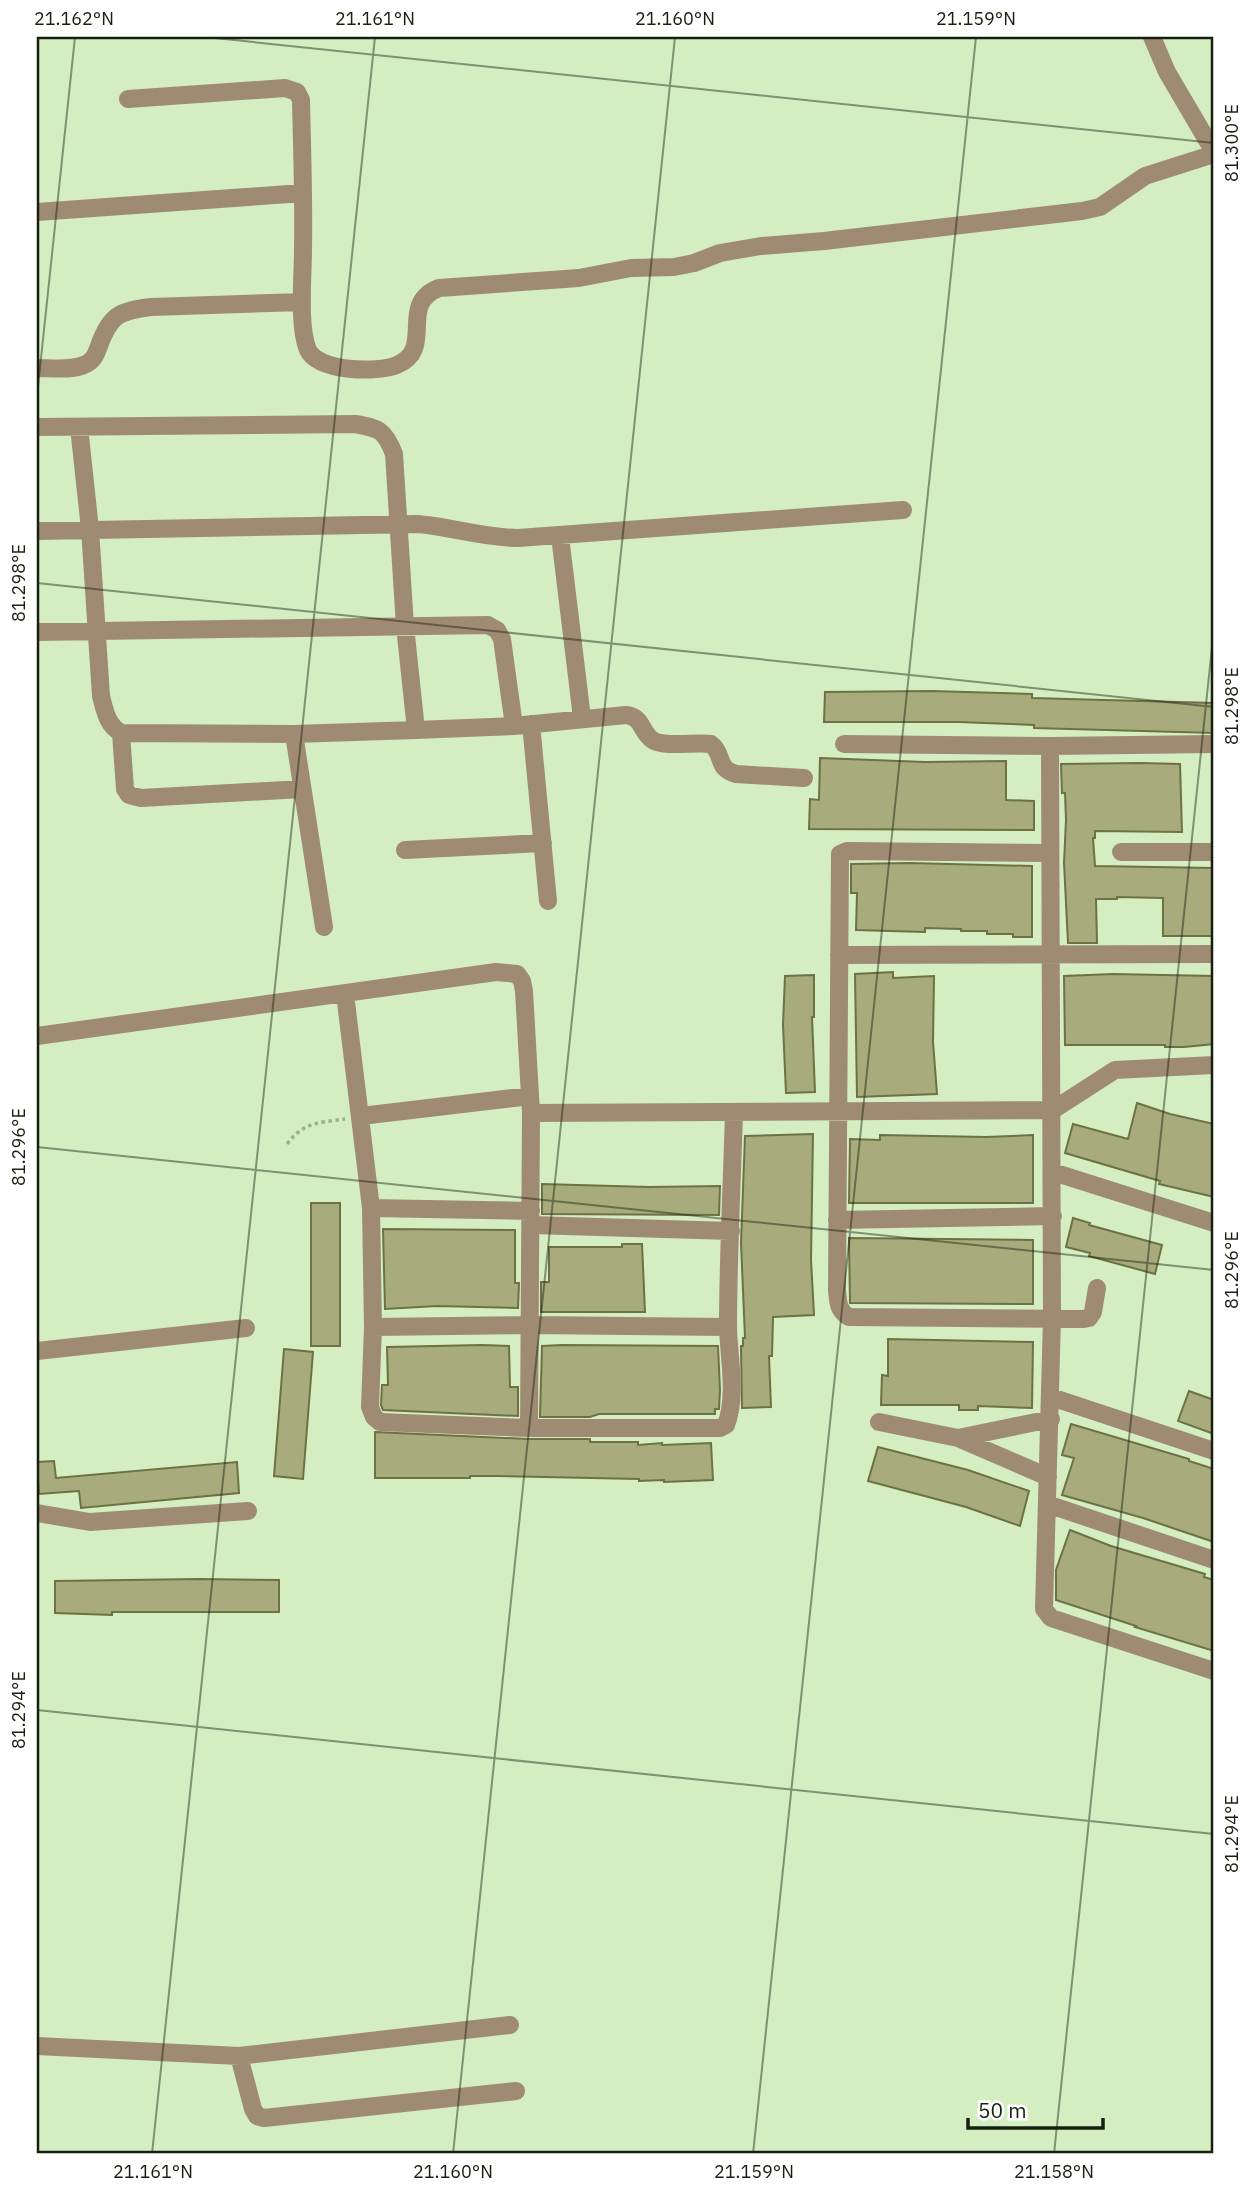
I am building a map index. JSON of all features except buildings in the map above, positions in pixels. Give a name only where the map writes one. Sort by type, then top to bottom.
[{"type":"street","points":[[128,99],[285,88],[296,92],[301,100],[302,302],[309,351],[316,360],[348,369],[383,369],[400,364],[411,355],[416,343],[418,307],[427,293],[439,288],[579,278],[631,268],[674,267],[720,253],[761,246],[863,237],[1100,207],[1145,176],[1214,153],[1167,72],[1152,37]]},
{"type":"street","points":[[37,212],[303,192]]},
{"type":"street","points":[[37,368],[85,365],[94,358],[105,329],[114,317],[126,310],[302,302]]},
{"type":"street","points":[[37,427],[355,424],[373,427],[387,435],[394,454],[405,626],[416,730]]},
{"type":"street","points":[[79,427],[90,529],[101,696],[109,723],[121,733],[294,734],[416,730],[634,716],[640,721],[646,734],[659,743],[711,744],[717,749],[722,767],[727,772],[736,775],[804,779]]},
{"type":"street","points":[[37,531],[398,524],[448,527],[495,538],[561,536],[903,510]]},
{"type":"street","points":[[561,536],[582,719]]},
{"type":"street","points":[[37,632],[477,623],[498,629],[522,725],[543,843],[548,901]]},
{"type":"street","points":[[121,733],[125,789],[129,795],[141,798],[302,789]]},
{"type":"street","points":[[294,734],[324,927]]},
{"type":"street","points":[[844,744],[1214,744]]},
{"type":"street","points":[[1049,746],[1053,1216],[1051,1419],[1044,1609],[1051,1618],[1214,1671]]},
{"type":"street","points":[[405,850],[543,843]]},
{"type":"street","points":[[1050,853],[847,851],[840,854],[838,1298],[843,1314],[849,1317],[1090,1318],[1097,1289]]},
{"type":"street","points":[[1121,852],[1214,852]]},
{"type":"street","points":[[839,956],[1214,954]]},
{"type":"street","points":[[37,1036],[496,972],[517,974],[524,991],[531,1104],[529,1428]]},
{"type":"street","points":[[345,994],[372,1208],[373,1327],[370,1407],[374,1417],[380,1422],[529,1428],[720,1428],[726,1425],[730,1416],[728,1328],[734,1112]]},
{"type":"street","points":[[361,1116],[531,1104],[734,1112],[1053,1110],[1115,1070],[1214,1065]]},
{"type":"street","points":[[1053,1172],[1214,1223]]},
{"type":"street","points":[[372,1208],[731,1231]]},
{"type":"street","points":[[837,1220],[1053,1216]]},
{"type":"street","points":[[373,1327],[529,1325],[728,1328]]},
{"type":"street","points":[[37,1352],[246,1328]]},
{"type":"street","points":[[1051,1397],[1214,1451]]},
{"type":"street","points":[[958,1438],[1051,1419]]},
{"type":"street","points":[[879,1422],[958,1438],[1048,1477]]},
{"type":"street","points":[[1046,1504],[1214,1560]]},
{"type":"street","points":[[37,1513],[90,1522],[248,1511]]},
{"type":"street","points":[[37,2046],[239,2056],[510,2025]]},
{"type":"street","points":[[239,2056],[253,2109],[257,2116],[264,2118],[516,2091]]},
{"type":"path","points":[[287,1144],[306,1125],[361,1116]]}]
